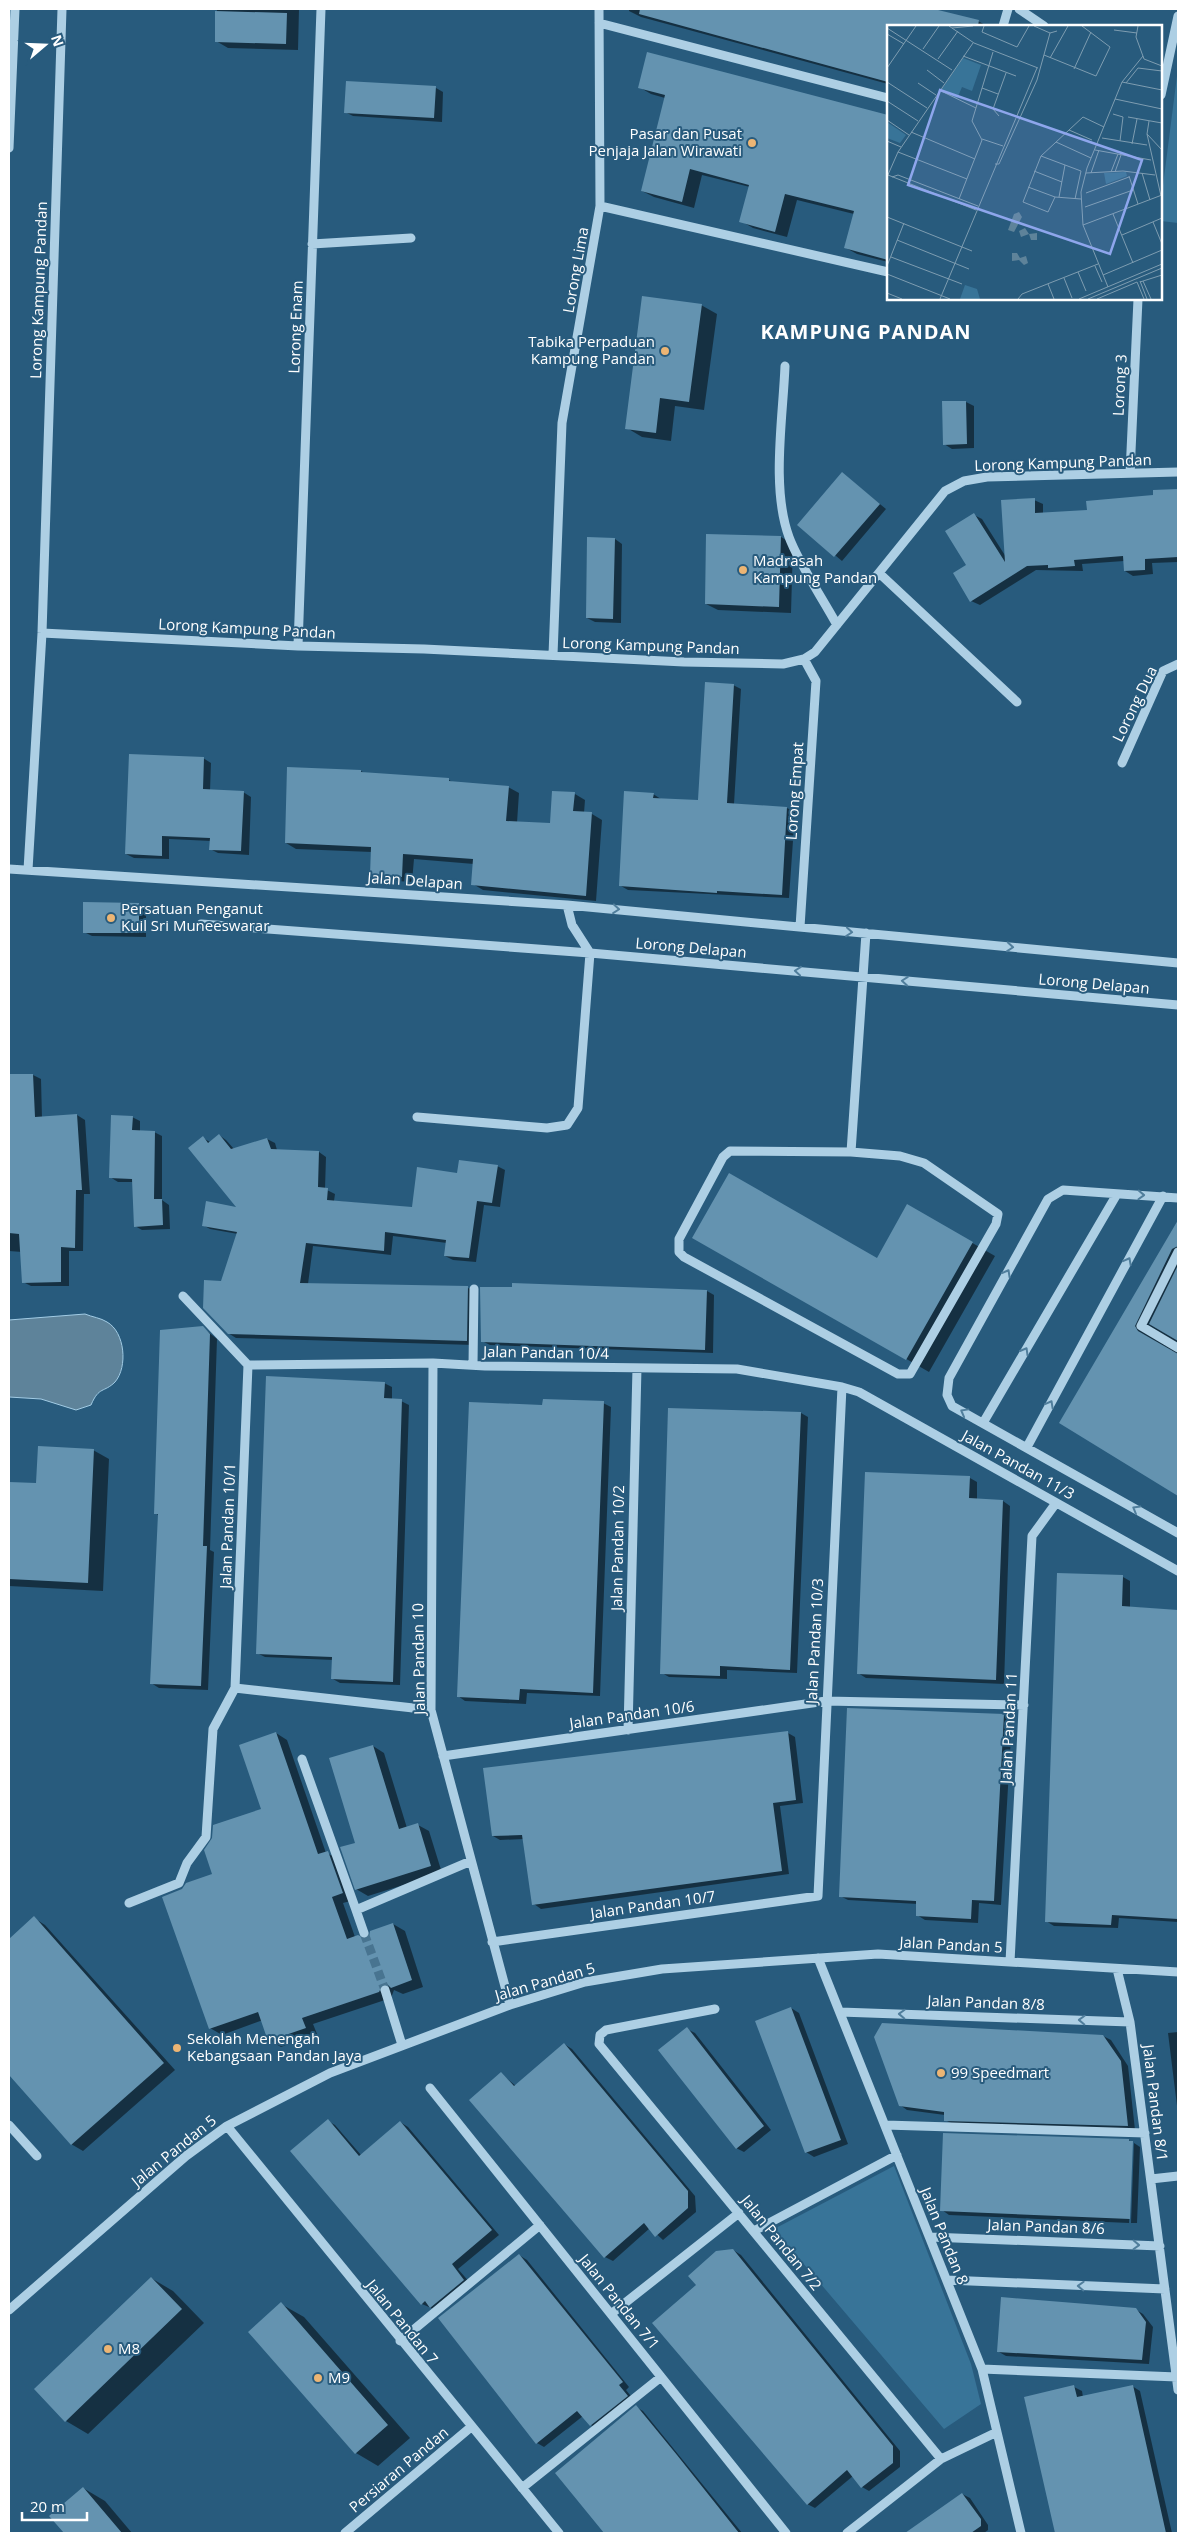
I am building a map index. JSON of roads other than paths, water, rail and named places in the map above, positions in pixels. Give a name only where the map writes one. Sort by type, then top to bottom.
[{"type":"street","points":[[9,148],[15,9]]},
{"type":"street","name":"Lorong Kampung Pandan","points":[[28,870],[42,633],[62,9]]},
{"type":"street","name":"Lorong Enam","points":[[298,646],[321,9]]},
{"type":"street","name":"Lorong Lima","points":[[553,655],[562,424],[600,206],[599,9]]},
{"type":"street","points":[[1003,25],[1008,9]]},
{"type":"street","points":[[1019,9],[1043,25]]},
{"type":"street","points":[[1162,90],[1178,16]]},
{"type":"street","points":[[599,23],[887,98]]},
{"type":"street","points":[[600,206],[887,272]]},
{"type":"street","points":[[312,244],[412,238]]},
{"type":"street","name":"Lorong 3","points":[[1130,473],[1138,300]]},
{"type":"street","points":[[785,366],[780,488],[783,513],[790,538],[837,625]]},
{"type":"street","name":"Lorong Kampung Pandan","points":[[42,633],[298,646],[424,649],[773,664],[804,659],[815,652],[945,491],[964,481],[987,477],[1178,472]]},
{"type":"street","points":[[879,573],[1017,702]]},
{"type":"street","name":"Lorong Empat","points":[[800,927],[816,681],[804,659]]},
{"type":"street","name":"Lorong Dua","points":[[1122,763],[1163,671],[1178,664]]},
{"type":"street","name":"Jalan Delapan","points":[[9,872],[28,870],[567,905],[800,927]]},
{"type":"street","points":[[417,1117],[547,1128],[567,1125],[578,1108],[590,952],[572,925],[567,905]]},
{"type":"street","name":"Lorong Delapan","points":[[201,924],[590,952],[1178,1005]]},
{"type":"street","name":"Lorong Delapan","points":[[800,927],[1178,963]]},
{"type":"street","points":[[851,1152],[866,933]]},
{"type":"street","points":[[730,1151],[851,1152],[900,1156],[924,1163],[998,1214],[996,1224],[915,1370],[904,1376],[684,1257],[678,1246],[679,1239],[723,1157],[730,1151]]},
{"type":"street","points":[[1178,1198],[1064,1190],[1048,1199],[949,1378],[947,1395],[952,1406],[1178,1533]]},
{"type":"street","points":[[983,1423],[1116,1194]]},
{"type":"street","points":[[1027,1447],[1163,1196]]},
{"type":"street","points":[[1178,1252],[1141,1326],[1178,1348]]},
{"type":"street","points":[[473,1366],[474,1290]]},
{"type":"street","points":[[183,1296],[248,1365]]},
{"type":"street","name":"Jalan Pandan 10/4","points":[[248,1365],[433,1363],[473,1366],[737,1369],[842,1387]]},
{"type":"street","name":"Jalan Pandan 10","points":[[433,1363],[431,1710],[510,2005]]},
{"type":"street","name":"Jalan Pandan 10/1","points":[[129,1904],[179,1883],[187,1863],[206,1838],[213,1729],[235,1688],[248,1365]]},
{"type":"street","name":"Jalan Pandan 10/2","points":[[628,1730],[637,1368]]},
{"type":"street","name":"Jalan Pandan 11/3","points":[[842,1387],[859,1392],[1178,1571]]},
{"type":"street","name":"Jalan Pandan 10/3","points":[[818,1896],[842,1387]]},
{"type":"street","name":"Jalan Pandan 11","points":[[1010,1962],[1032,1536],[1056,1503]]},
{"type":"street","points":[[235,1688],[431,1710]]},
{"type":"street","name":"Jalan Pandan 10/6","points":[[443,1756],[826,1701],[1024,1706]]},
{"type":"street","points":[[302,1759],[364,1933]]},
{"type":"street","points":[[356,1910],[471,1861]]},
{"type":"street","name":"Jalan Pandan 10/7","points":[[492,1942],[818,1896]]},
{"type":"street","name":"Jalan Pandan 5","points":[[9,2310],[186,2156],[227,2126],[330,2073],[510,2005],[585,1982],[662,1969],[878,1954],[1178,1972]]},
{"type":"street","name":"Jalan Pandan 8","points":[[818,1958],[982,2369],[1021,2533]]},
{"type":"street","name":"Jalan Pandan 8/1","points":[[1117,1969],[1130,2022],[1177,2366],[1178,2390]]},
{"type":"street","points":[[386,1990],[402,2045]]},
{"type":"street","name":"Jalan Pandan 7/2","points":[[715,2009],[606,2030],[600,2035],[599,2044],[941,2459]]},
{"type":"street","name":"Jalan Pandan 8/8","points":[[840,2012],[1130,2022]]},
{"type":"street","name":"Jalan Pandan 7/1","points":[[430,2088],[786,2533]]},
{"type":"street","points":[[9,2125],[37,2156]]},
{"type":"street","points":[[885,2125],[1145,2133]]},
{"type":"street","name":"Jalan Pandan 7","points":[[227,2126],[400,2341],[559,2533]]},
{"type":"street","points":[[754,2231],[897,2155]]},
{"type":"street","points":[[1151,2179],[1178,2176]]},
{"type":"street","points":[[611,2314],[738,2213]]},
{"type":"street","points":[[400,2341],[540,2226]]},
{"type":"street","name":"Jalan Pandan 8/6","points":[[930,2237],[1160,2246]]},
{"type":"street","points":[[947,2280],[1165,2289]]},
{"type":"street","points":[[982,2369],[1176,2377]]},
{"type":"street","points":[[522,2488],[661,2377]]},
{"type":"street","name":"Persiaran Pandan","points":[[345,2533],[471,2427]]},
{"type":"street","points":[[847,2533],[941,2459],[997,2432]]},
{"type":"tunnel","points":[[364,1933],[385,1990]]},
{"type":"place","name":"Pasar dan Pusat Penjaja Jalan Wirawati","points":[[752,143]]},
{"type":"place","name":"Tabika Perpaduan Kampung Pandan","points":[[665,351]]},
{"type":"place","name":"Madrasah Kampung Pandan","points":[[743,570]]},
{"type":"place","name":"Persatuan Penganut Kuil Sri Muneeswarar","points":[[111,918]]},
{"type":"place","name":"Sekolah Menengah Kebangsaan Pandan Jaya","points":[[177,2048]]},
{"type":"place","name":"99 Speedmart","points":[[941,2073]]},
{"type":"place","name":"M8","points":[[108,2349]]},
{"type":"place","name":"M9","points":[[318,2378]]},
{"type":"district","name":"KAMPUNG PANDAN","points":[[866,332]]}]
